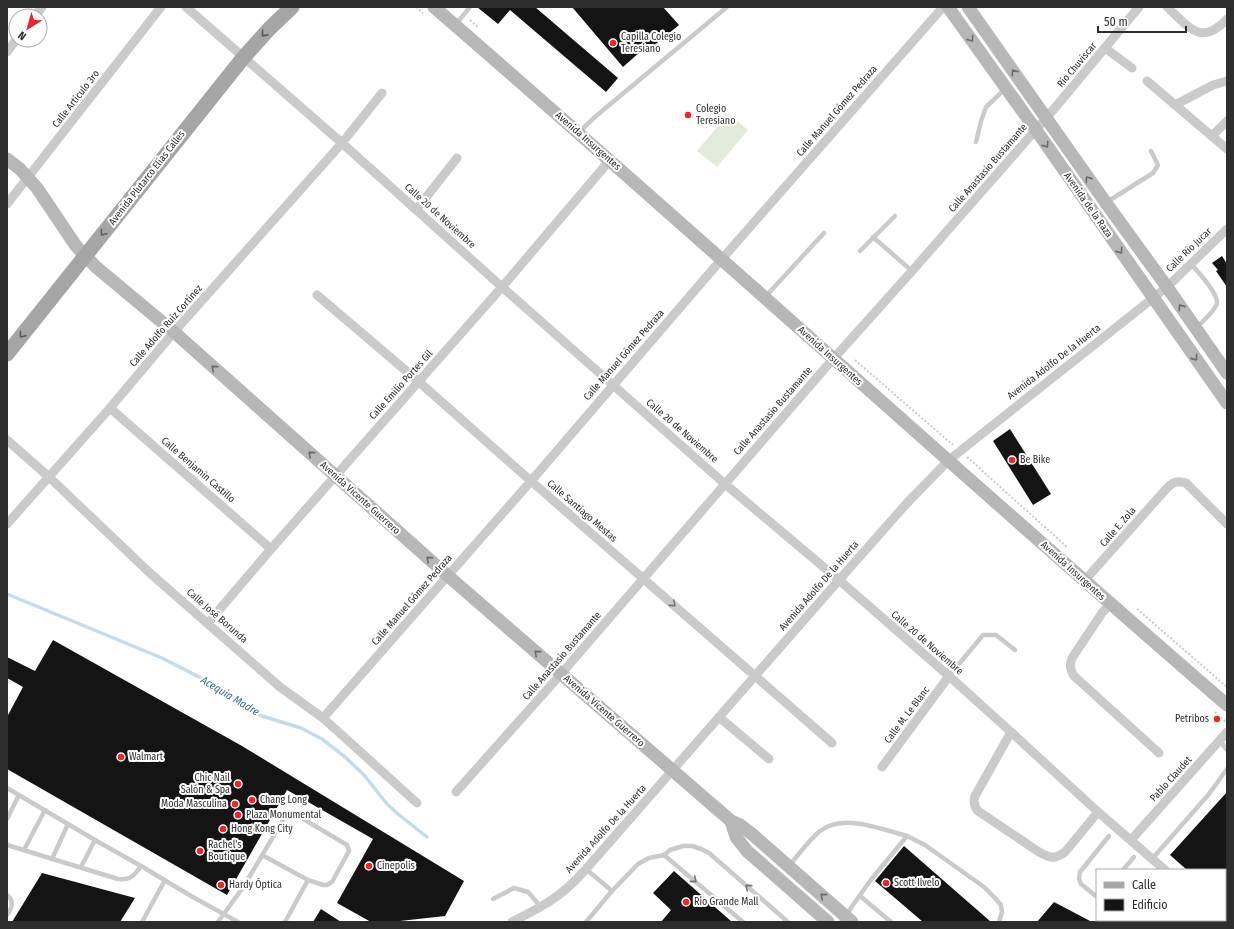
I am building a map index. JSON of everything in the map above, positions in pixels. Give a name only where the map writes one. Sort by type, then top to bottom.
[{"type":"main road","name":"Avenida Plutarco Elías Calles","points":[[7,354],[243,58],[269,29],[292,7]]},
{"type":"street","name":"Calle Artículo 3ro","points":[[7,204],[161,7]]},
{"type":"street","name":"Calle 20 de Noviembre","points":[[186,7],[342,143],[725,484],[839,580],[949,676],[1098,812],[1164,869]]},
{"type":"street","name":"Avenida Insurgentes","points":[[434,7],[610,160],[764,298],[1085,580],[1110,604],[1227,705]]},
{"type":"street","name":"Calle Manuel Gómez Pedraza","points":[[323,718],[447,575],[531,482],[722,259],[943,7]]},
{"type":"street","name":"Avenida de la Raza","points":[[948,7],[1227,403]]},
{"type":"street","name":"Avenida de la Raza","points":[[968,7],[1045,118],[1227,373]]},
{"type":"street","name":"Río Chuviscar","points":[[1045,118],[1106,48],[1139,7]]},
{"type":"street","points":[[1167,7],[1190,28],[1198,33],[1207,34],[1215,30],[1227,19]]},
{"type":"street","points":[[1106,48],[1132,68]]},
{"type":"street","points":[[1175,105],[1213,85],[1227,81]]},
{"type":"street","points":[[1147,82],[1227,149]]},
{"type":"street","name":"Calle Adolfo Ruíz Cortínez","points":[[7,524],[110,408],[174,332],[342,143],[382,92]]},
{"type":"street","name":"Calle Anastasio Bustamante","points":[[456,792],[561,674],[833,359],[912,272],[1045,118]]},
{"type":"street","points":[[1212,136],[1227,121]]},
{"type":"street","points":[[416,210],[457,158]]},
{"type":"street","name":"Avenida Vicente Guerrero","points":[[7,159],[20,169],[38,188],[76,246],[96,267],[174,332],[447,575],[673,771],[731,821],[740,825],[752,834],[846,920]]},
{"type":"street","name":"Calle Emilio Portes Gil","points":[[208,623],[335,475],[502,287],[610,160]]},
{"type":"street","name":"Calle Río Jucar","points":[[1167,287],[1227,229]]},
{"type":"street","name":"Avenida Adolfo De la Huerta","points":[[512,922],[541,907],[567,888],[586,869],[839,580],[948,460],[1167,287]]},
{"type":"street","name":"Calle Santiago Mestas","points":[[318,296],[418,381],[531,482],[832,743]]},
{"type":"street","name":"Calle Benjamín Castillo","points":[[110,408],[271,549]]},
{"type":"street","name":"Calle José Borunda","points":[[7,440],[151,574],[280,687],[323,718],[417,803]]},
{"type":"street","name":"Calle E. Zola","points":[[1085,580],[1171,483],[1176,481],[1186,483],[1227,524]]},
{"type":"street","points":[[1110,604],[1096,622],[1070,662],[1071,672],[1159,753]]},
{"type":"street","name":"Calle M. Le Blanc","points":[[882,767],[949,676]]},
{"type":"street","points":[[719,717],[769,759]]},
{"type":"street","points":[[1011,732],[975,796],[975,806],[978,811],[1047,857],[1054,858],[1065,852],[1098,812]]},
{"type":"street","name":"Pablo Claudet","points":[[1131,840],[1227,732]]},
{"type":"street","name":"Avenida Vicente Guerrero","points":[[731,821],[736,837],[747,851],[828,922]]},
{"type":"lane","points":[[455,25],[470,7]]},
{"type":"lane","points":[[578,133],[596,116],[727,7]]},
{"type":"lane","points":[[976,142],[986,107],[1006,88]]},
{"type":"lane","points":[[1106,203],[1153,172],[1158,165],[1151,151]]},
{"type":"lane","points":[[860,251],[895,216]]},
{"type":"lane","points":[[764,298],[824,233]]},
{"type":"lane","points":[[873,237],[912,272]]},
{"type":"lane","points":[[1192,264],[1216,295],[1217,302],[1216,307],[1195,328]]},
{"type":"lane","points":[[949,676],[983,635],[996,635],[1015,650]]},
{"type":"lane","points":[[1220,741],[1227,750]]},
{"type":"lane","points":[[1152,858],[1209,794],[1227,769]]},
{"type":"lane","points":[[7,788],[238,922]]},
{"type":"lane","points":[[7,819],[19,795]]},
{"type":"lane","points":[[24,850],[45,810]]},
{"type":"lane","points":[[218,922],[244,886],[262,855],[286,815],[290,813],[295,814],[347,845],[349,851],[332,882],[327,885],[308,880],[262,855]]},
{"type":"lane","points":[[788,866],[811,840],[822,830],[833,824],[846,822],[860,824],[906,836],[925,845],[990,892],[1001,905],[1002,912],[999,922]]},
{"type":"lane","points":[[52,858],[68,824]]},
{"type":"lane","points":[[846,920],[860,896],[906,836]]},
{"type":"lane","points":[[1096,896],[1081,884],[1079,879],[1080,872],[1109,836]]},
{"type":"lane","points":[[81,867],[95,840]]},
{"type":"lane","points":[[7,845],[118,879],[126,880],[134,876],[141,866]]},
{"type":"lane","points":[[586,922],[612,891],[638,864],[649,858],[664,855],[670,850],[683,846],[692,846],[709,854],[788,922]]},
{"type":"lane","points":[[664,855],[743,922]]},
{"type":"lane","points":[[1124,869],[1134,858]]},
{"type":"lane","points":[[586,869],[612,891]]},
{"type":"lane","points":[[142,922],[165,880]]},
{"type":"lane","points":[[285,922],[308,880]]},
{"type":"lane","points":[[493,899],[514,888],[528,892],[541,907]]},
{"type":"lane","points":[[7,895],[11,898],[12,904],[7,915]]},
{"type":"lane","points":[[860,896],[890,922]]},
{"type":"green space","points":[[728,114],[748,130],[717,167],[697,151]]},
{"type":"building","points":[[477,7],[535,7],[618,78],[606,92],[510,10],[498,24]]},
{"type":"building","points":[[572,7],[663,7],[679,25],[652,47],[649,44],[623,67]]},
{"type":"building","points":[[1222,256],[1227,264],[1227,287],[1216,271],[1218,270],[1212,263]]},
{"type":"building","points":[[1010,429],[1051,494],[1033,505],[993,441]]},
{"type":"building","name":"Walmart","points":[[53,640],[242,746],[464,881],[445,916],[391,922],[371,922],[337,903],[373,839],[287,790],[227,895],[7,769],[7,717],[23,687],[7,678],[7,657],[35,671]]},
{"type":"building","points":[[1227,792],[1227,870],[1186,869],[1170,855]]},
{"type":"building","points":[[904,846],[991,922],[923,922],[875,881]]},
{"type":"building","name":"Rio Grande Mall","points":[[674,871],[732,922],[661,922],[671,910],[653,893]]},
{"type":"building","points":[[42,873],[135,898],[120,922],[12,922]]},
{"type":"building","points":[[1054,902],[1092,922],[1037,922]]},
{"type":"building","points":[[321,909],[341,922],[313,922]]},
{"type":"waterway","name":"Acequia Madre","points":[[7,594],[162,658],[203,679],[245,707],[262,716],[301,728],[322,739],[345,757],[364,775],[387,804],[427,837]]},
{"type":"place","name":"Capilla Colegio Teresiano","points":[[613,43]]},
{"type":"place","name":"Colegio Teresiano","points":[[688,115]]},
{"type":"place","name":"Be Bike","points":[[1012,460]]},
{"type":"place","name":"Petribos","points":[[1217,719]]},
{"type":"place","name":"Walmart","points":[[121,757]]},
{"type":"place","name":"Chic Nail Salón & Spa","points":[[238,784]]},
{"type":"place","name":"Chang Long","points":[[252,800]]},
{"type":"place","name":"Moda Masculina","points":[[235,804]]},
{"type":"place","name":"Plaza Monumental","points":[[238,815]]},
{"type":"place","name":"Hong Kong City","points":[[223,829]]},
{"type":"place","name":"Rachel's Boutique","points":[[200,851]]},
{"type":"place","name":"Cinepolis","points":[[369,866]]},
{"type":"place","name":"Scott Ilvelo","points":[[886,883]]},
{"type":"place","name":"Hardy Óptica","points":[[221,885]]},
{"type":"place","name":"Rio Grande Mall","points":[[686,902]]}]
